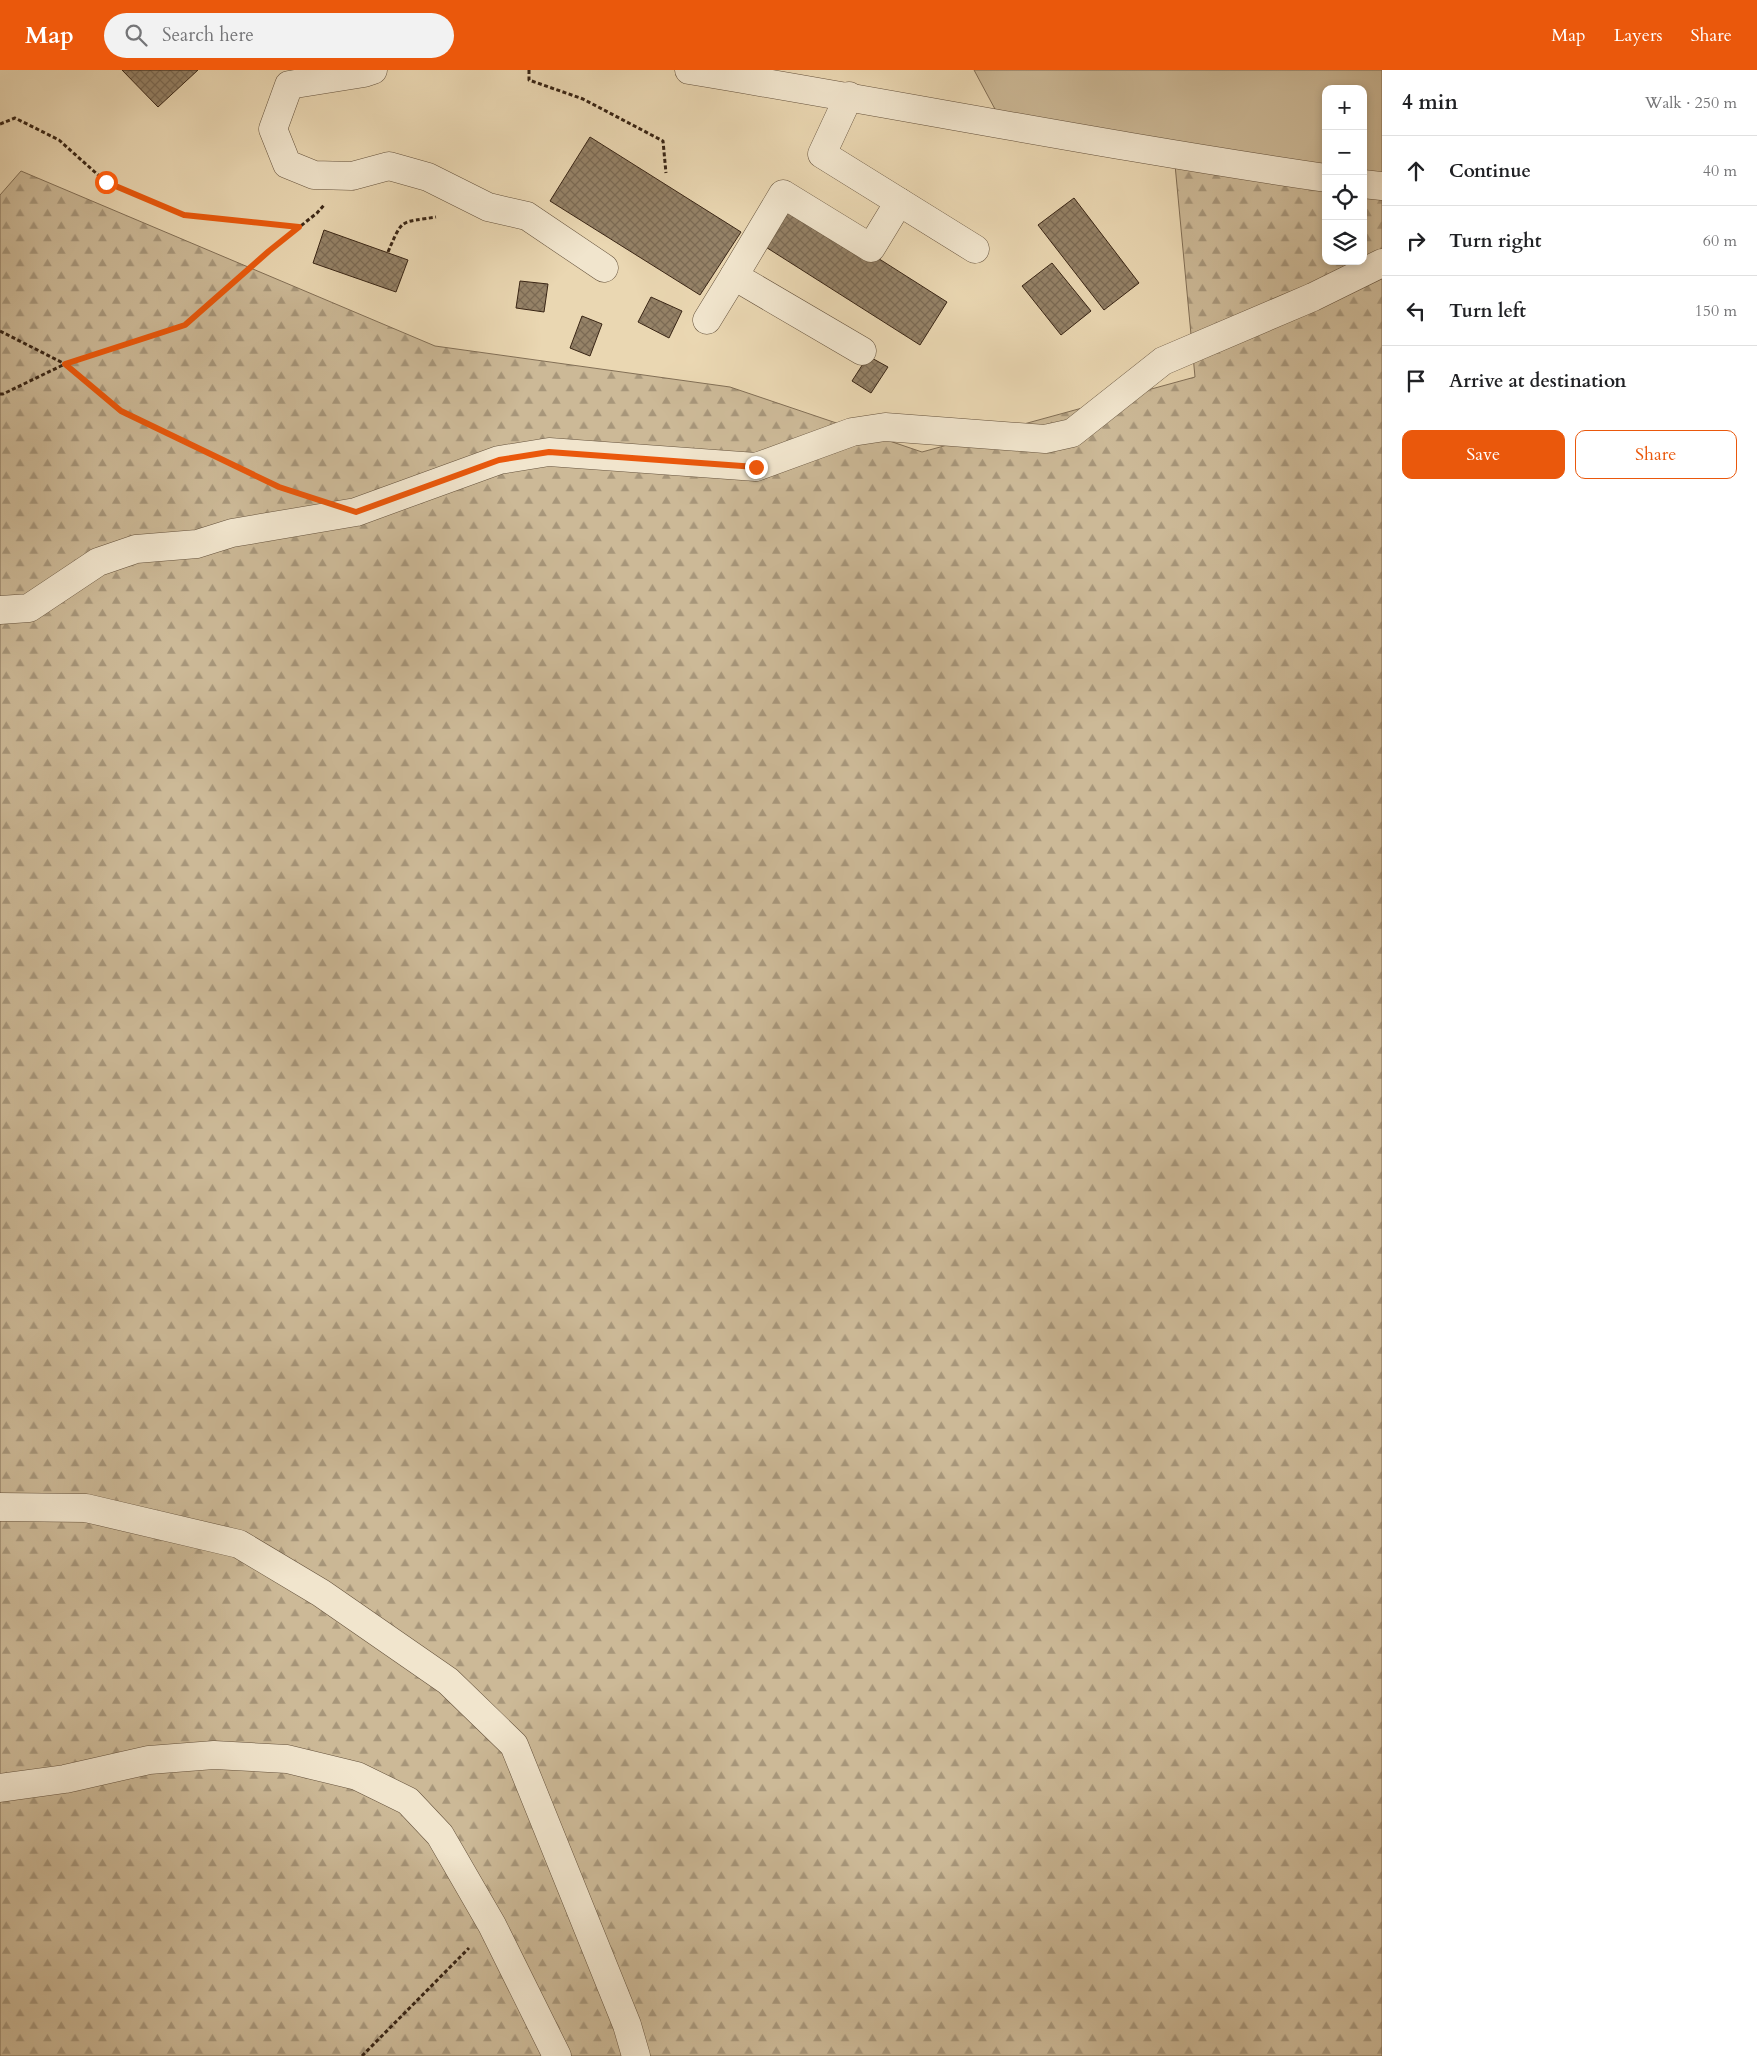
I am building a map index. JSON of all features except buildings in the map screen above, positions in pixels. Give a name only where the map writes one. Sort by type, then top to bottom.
[{"type":"street","points":[[373,70],[289,85],[273,129],[287,164],[314,175],[352,176],[388,166],[428,177],[488,207],[527,216],[604,268]]},
{"type":"street","points":[[689,70],[849,96],[1231,164],[1322,177]]},
{"type":"street","points":[[849,96],[822,154],[975,249]]},
{"type":"street","points":[[1367,184],[1382,186]]},
{"type":"street","points":[[707,320],[783,194],[871,248],[899,202]]},
{"type":"street","points":[[0,610],[28,608],[98,562],[136,549],[197,544],[232,533],[356,512],[499,460],[549,452],[756,467],[852,432],[886,427],[1045,440],[1059,437],[1072,433],[1163,361],[1313,297],[1382,264]]},
{"type":"street","points":[[734,276],[862,351]]},
{"type":"street","points":[[0,1507],[86,1508],[239,1544],[321,1593],[448,1681],[514,1745],[627,2025],[636,2056]]},
{"type":"street","points":[[0,1788],[65,1779],[149,1760],[214,1755],[287,1759],[357,1776],[408,1801],[440,1835],[492,1925],[557,2056]]},
{"type":"path","points":[[529,70],[529,80],[583,98],[663,141],[666,173]]},
{"type":"path","points":[[0,124],[15,118],[59,140],[106,182],[184,215],[299,227],[185,325],[65,364],[0,394]]},
{"type":"path","points":[[388,252],[399,227],[404,222],[441,216]]},
{"type":"path","points":[[0,331],[65,364],[121,411],[279,487],[296,492]]},
{"type":"path","points":[[362,2056],[492,1925]]},
{"type":"green space","points":[[974,70],[1382,70],[1382,186],[1367,184],[1367,85],[1322,85],[1322,177],[1003,124]]},
{"type":"green space","points":[[1174,154],[1322,177],[1322,265],[1367,265],[1367,184],[1382,186],[1382,2056],[0,2056],[0,195],[21,171],[435,346],[730,387],[922,452],[1195,377]]},
{"type":"route","points":[[106,182],[184,215],[299,227],[185,325],[65,364],[121,411],[279,487],[356,512],[499,460],[549,452],[612,455],[756,467]]}]
